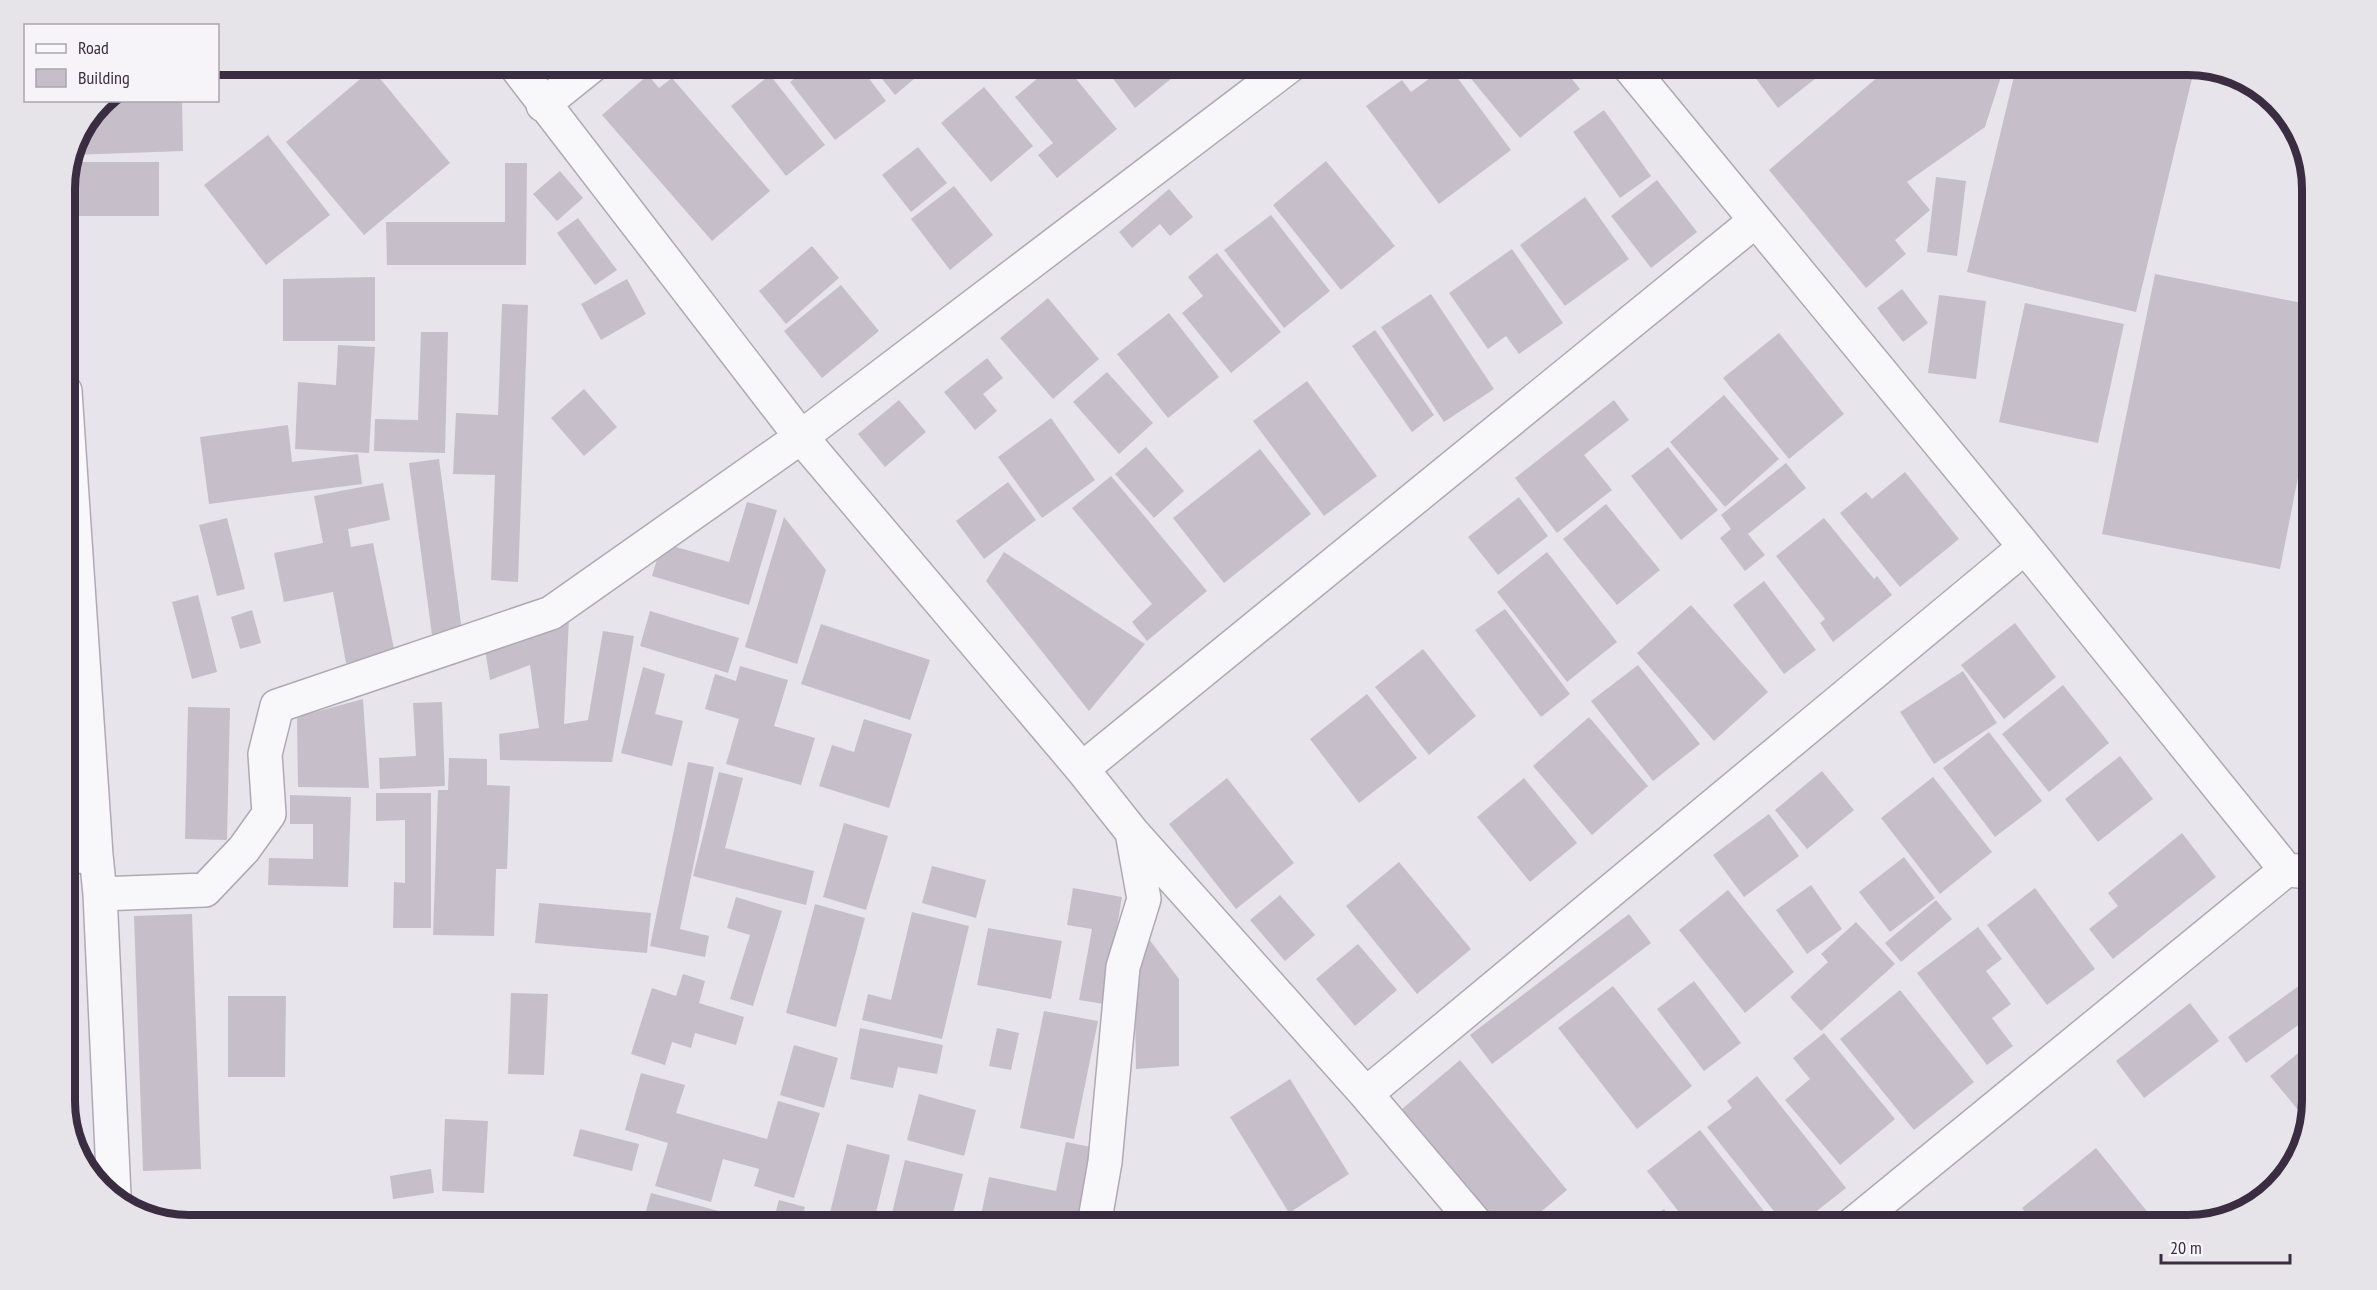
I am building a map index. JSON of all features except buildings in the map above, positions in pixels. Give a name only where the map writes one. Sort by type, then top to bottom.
[{"type":"street","points":[[522,75],[801,437],[1082,769],[1131,832],[1366,1094],[1468,1215]]},
{"type":"street","points":[[543,105],[580,75]]},
{"type":"street","points":[[100,894],[205,890],[244,849],[269,814],[265,754],[277,706],[551,613],[801,437],[1278,75]]},
{"type":"street","points":[[1636,75],[2025,547],[2299,871],[1866,1215]]},
{"type":"street","points":[[1082,769],[1755,221]]},
{"type":"street","points":[[1366,1094],[2025,547]]},
{"type":"street","points":[[75,697],[80,856],[100,894],[114,1187]]},
{"type":"street","points":[[1096,1215],[1105,1162],[1123,967],[1144,899],[1131,832]]}]
